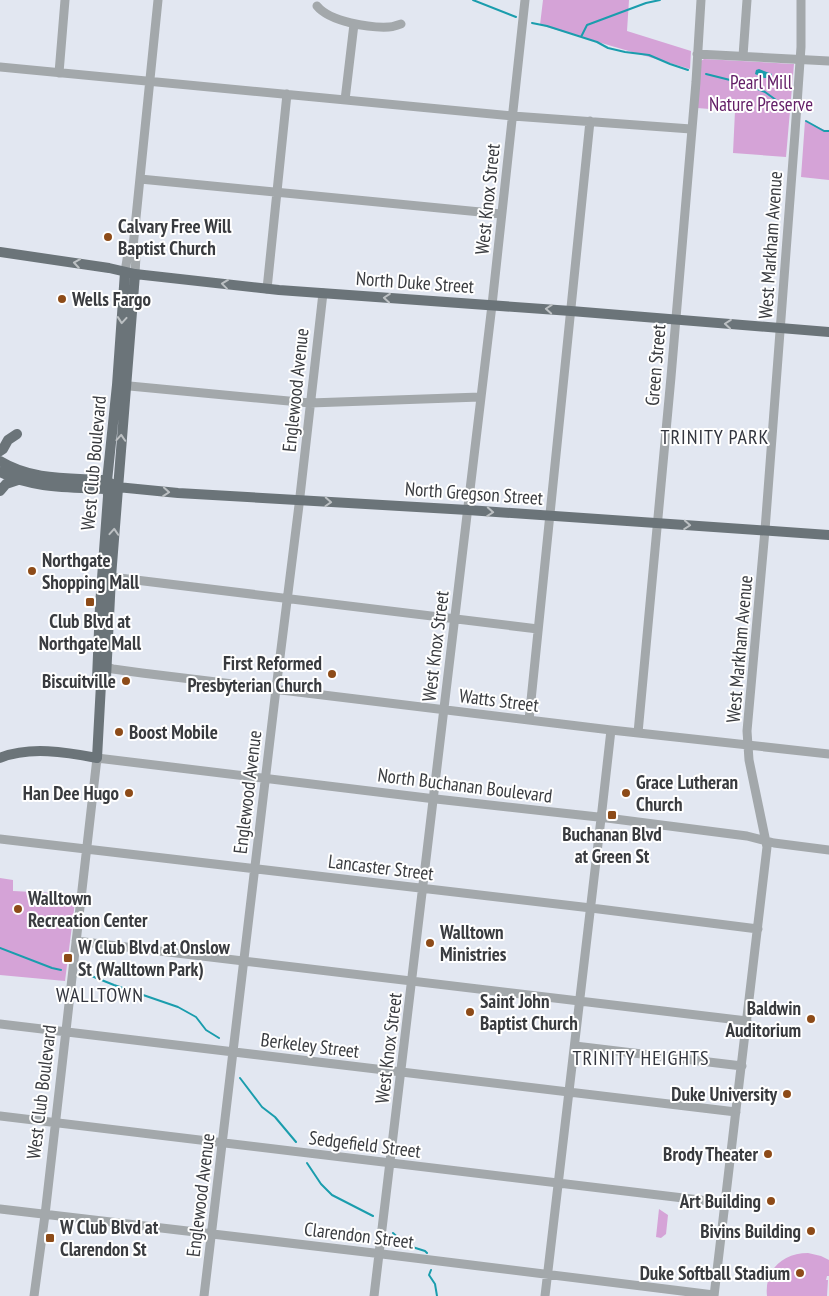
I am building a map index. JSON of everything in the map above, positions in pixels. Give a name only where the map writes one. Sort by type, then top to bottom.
[{"type":"main road","name":"North Duke Street","points":[[0,252],[130,273],[267,289],[571,310],[829,332]]},
{"type":"main road","name":"West Club Boulevard","points":[[102,684],[97,679],[98,645],[130,273]]},
{"type":"main road","points":[[0,451],[8,440],[17,434]]},
{"type":"main road","name":"North Gregson Street","points":[[0,461],[28,474],[178,493],[468,510],[829,535]]},
{"type":"main road","name":"North Gregson Street","points":[[0,472],[18,480],[44,485],[111,486]]},
{"type":"main road","points":[[0,491],[6,484],[18,480]]},
{"type":"main road","name":"West Club Boulevard","points":[[97,758],[102,684],[106,680],[107,667],[111,577],[111,486]]},
{"type":"main road","points":[[98,645],[100,660],[107,667]]},
{"type":"main road","points":[[0,758],[33,751],[97,758]]},
{"type":"street","points":[[59,73],[65,0]]},
{"type":"street","name":"West Club Boulevard","points":[[130,273],[136,256],[133,246],[158,0]]},
{"type":"street","name":"West Knox Street","points":[[374,1296],[456,619],[525,0]]},
{"type":"street","name":"Green Street","points":[[638,733],[676,320],[701,0]]},
{"type":"street","points":[[743,56],[747,0]]},
{"type":"street","name":"West Markham Avenue","points":[[714,1296],[767,846],[748,760],[747,731],[765,530],[800,59],[801,0]]},
{"type":"street","points":[[318,6],[326,14],[354,24],[389,27],[401,24]]},
{"type":"street","points":[[345,100],[354,24]]},
{"type":"street","points":[[697,54],[829,61]]},
{"type":"street","points":[[0,67],[513,116],[691,129]]},
{"type":"street","points":[[267,289],[286,94]]},
{"type":"street","points":[[529,720],[590,121]]},
{"type":"street","points":[[140,179],[502,214]]},
{"type":"street","name":"Englewood Avenue","points":[[204,1296],[323,293]]},
{"type":"street","points":[[121,385],[310,403],[480,397]]},
{"type":"street","points":[[111,577],[538,629]]},
{"type":"street","name":"Watts Street","points":[[107,667],[113,670],[611,730],[829,754]]},
{"type":"street","points":[[545,1296],[611,730]]},
{"type":"street","name":"West Club Boulevard","points":[[34,1296],[45,1215],[97,758]]},
{"type":"street","name":"North Buchanan Boulevard","points":[[97,758],[601,817],[747,836],[801,847],[829,850]]},
{"type":"street","name":"Lancaster Street","points":[[0,839],[758,929]]},
{"type":"street","points":[[76,940],[747,1021]]},
{"type":"street","name":"Berkeley Street","points":[[0,1024],[736,1112]]},
{"type":"street","points":[[575,1046],[742,1066]]},
{"type":"street","name":"Sedgefield Street","points":[[0,1116],[725,1203]]},
{"type":"street","name":"Clarendon Street","points":[[0,1209],[714,1296]]},
{"type":"green space","name":"Pearl Mill Nature Preserve","points":[[543,0],[629,0],[627,31],[691,51],[690,69],[540,25]]},
{"type":"green space","name":"Pearl Mill Nature Preserve","points":[[704,59],[794,64],[786,157],[733,153],[735,111],[697,108],[701,61]]},
{"type":"green space","name":"Pearl Mill Nature Preserve","points":[[805,121],[829,132],[829,180],[801,177]]},
{"type":"green space","points":[[0,878],[13,880],[13,891],[76,894],[65,981],[0,975]]},
{"type":"green space","points":[[659,1209],[668,1215],[666,1234],[661,1238],[656,1237]]},
{"type":"green space","name":"Duke Softball Stadium","points":[[808,1253],[829,1260],[829,1276],[827,1276],[826,1280],[828,1280],[827,1296],[767,1296],[769,1278],[777,1265],[791,1256]]},
{"type":"water","points":[[759,69],[772,74],[771,78],[764,78],[755,74],[756,70]]},
{"type":"waterway","points":[[473,0],[516,17]]},
{"type":"waterway","points":[[581,37],[587,25],[646,3],[660,0]]},
{"type":"waterway","points":[[532,23],[597,42],[608,48],[649,55],[688,70]]},
{"type":"waterway","points":[[706,74],[746,84],[765,92],[787,108]]},
{"type":"waterway","points":[[806,121],[824,131],[829,131]]},
{"type":"waterway","points":[[0,948],[61,970]]},
{"type":"waterway","points":[[84,973],[178,1007],[196,1017],[206,1030],[219,1038]]},
{"type":"waterway","points":[[240,1078],[262,1107],[275,1117],[296,1142]]},
{"type":"waterway","points":[[307,1163],[321,1184],[332,1195],[373,1216]]},
{"type":"waterway","points":[[393,1233],[406,1245],[427,1253]]},
{"type":"waterway","points":[[431,1270],[429,1275],[435,1284],[437,1296]]},
{"type":"place","name":"Calvary Free Will Baptist Church","points":[[108,237]]},
{"type":"place","name":"Wells Fargo","points":[[62,299]]},
{"type":"place","name":"Northgate Shopping Mall","points":[[32,571]]},
{"type":"place","name":"Club Blvd at Northgate Mall","points":[[90,602]]},
{"type":"place","name":"First Reformed Presbyterian Church","points":[[332,674]]},
{"type":"place","name":"Biscuitville","points":[[126,681]]},
{"type":"place","name":"Boost Mobile","points":[[119,732]]},
{"type":"place","name":"Han Dee Hugo","points":[[129,793]]},
{"type":"place","name":"Grace Lutheran Church","points":[[626,793]]},
{"type":"place","name":"Buchanan Blvd at Green St","points":[[612,815]]},
{"type":"place","name":"Walltown Recreation Center","points":[[18,909]]},
{"type":"place","name":"Walltown Ministries","points":[[430,943]]},
{"type":"place","name":"W Club Blvd at Onslow St (Walltown Park)","points":[[68,958]]},
{"type":"place","name":"Saint John Baptist Church","points":[[470,1012]]},
{"type":"place","name":"Baldwin Auditorium","points":[[811,1019]]},
{"type":"place","name":"Duke University","points":[[787,1094]]},
{"type":"place","name":"Brody Theater","points":[[768,1154]]},
{"type":"place","name":"Art Building","points":[[771,1201]]},
{"type":"place","name":"Bivins Building","points":[[811,1231]]},
{"type":"place","name":"W Club Blvd at Clarendon St","points":[[50,1238]]},
{"type":"place","name":"Duke Softball Stadium","points":[[800,1273]]},
{"type":"district","name":"TRINITY PARK","points":[[715,437]]},
{"type":"district","name":"WALLTOWN","points":[[100,995]]},
{"type":"district","name":"TRINITY HEIGHTS","points":[[641,1058]]}]
